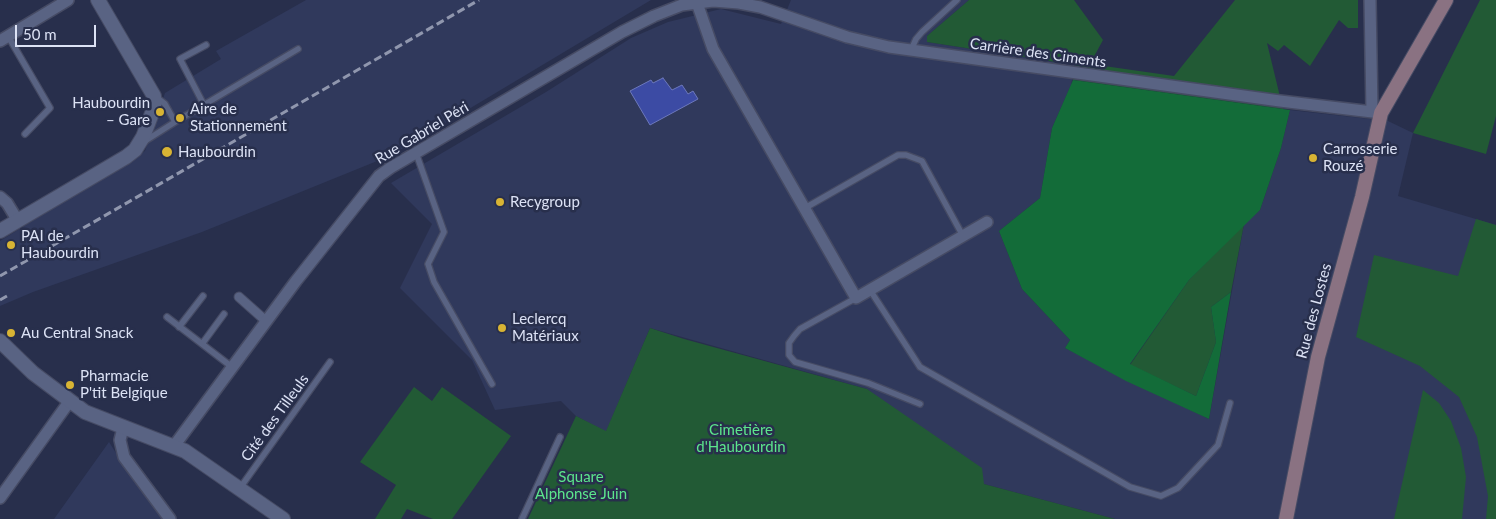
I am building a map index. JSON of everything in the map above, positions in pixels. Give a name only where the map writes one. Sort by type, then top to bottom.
[{"type":"main road","points":[[1376,112],[1446,0]]},
{"type":"main road","name":"Rue des Lostes","points":[[1286,519],[1318,357],[1359,206],[1376,112]]},
{"type":"street","points":[[4,39],[68,0]]},
{"type":"street","points":[[0,231],[126,157],[138,145],[154,108],[154,96],[98,0]]},
{"type":"street","name":"Rue des Lostes","points":[[1370,0],[1376,112]]},
{"type":"street","points":[[698,1],[714,49],[856,298],[987,222]]},
{"type":"street","name":"Carrière des Ciments","points":[[698,1],[721,1],[753,6],[854,39],[911,50],[1289,102],[1376,112]]},
{"type":"street","name":"Rue Gabriel Péri","points":[[174,446],[266,321],[373,181],[384,171],[633,26],[673,8],[698,1]]},
{"type":"street","points":[[0,197],[18,221]]},
{"type":"street","points":[[239,297],[266,321]]},
{"type":"street","points":[[0,341],[33,373],[69,402],[90,415],[174,446],[197,457],[283,519]]},
{"type":"street","points":[[0,498],[69,402]]},
{"type":"street","points":[[123,428],[120,440],[124,457],[170,519]]},
{"type":"lane","points":[[911,50],[922,32],[957,0]]},
{"type":"lane","points":[[4,39],[50,108],[25,134]]},
{"type":"lane","points":[[204,105],[180,59],[206,45]]},
{"type":"lane","points":[[138,145],[298,48]]},
{"type":"lane","points":[[154,96],[165,104],[175,122]]},
{"type":"lane","points":[[416,153],[444,232],[428,264],[434,282],[492,384]]},
{"type":"lane","points":[[805,208],[898,155],[906,155],[922,161],[963,236]]},
{"type":"lane","points":[[870,290],[920,367],[1130,487],[1161,496],[1178,488],[1218,445],[1230,403]]},
{"type":"lane","points":[[179,327],[203,296]]},
{"type":"lane","points":[[856,298],[800,330],[789,343],[789,355],[795,362],[868,382],[920,404]]},
{"type":"lane","points":[[202,344],[224,314]]},
{"type":"lane","points":[[167,317],[232,368]]},
{"type":"lane","name":"Cité des Tilleuls","points":[[240,488],[330,362]]},
{"type":"lane","points":[[522,519],[560,437]]},
{"type":"shaded area","points":[[306,0],[651,0],[392,155],[202,232],[33,292],[0,306],[0,241],[145,151],[165,93],[221,59],[216,51]]},
{"type":"shaded area","points":[[791,0],[969,0],[927,36],[927,42],[1075,65],[1071,85],[1052,128],[1040,198],[999,231],[1022,289],[1070,340],[1065,348],[1209,419],[1244,224],[1260,210],[1281,148],[1290,110],[1388,121],[1413,133],[1398,196],[1496,225],[1496,519],[1115,519],[984,484],[867,389],[650,328],[606,432],[576,416],[561,401],[495,410],[472,360],[400,288],[432,224],[391,183],[546,92],[631,38],[668,22],[721,9],[781,24]]},
{"type":"shaded area","points":[[109,442],[133,480],[164,519],[54,519]]},
{"type":"green space","points":[[969,0],[1074,0],[1103,40],[1090,64],[1174,76],[1235,0],[1358,0],[1358,28],[1348,28],[1339,20],[1310,66],[1284,45],[1278,51],[1267,43],[1283,109],[1073,80],[1075,65],[927,42],[927,36]]},
{"type":"green space","points":[[1480,0],[1496,0],[1496,116],[1486,154],[1413,133]]},
{"type":"green space","points":[[1073,80],[1290,110],[1281,148],[1260,210],[1189,280],[1130,364],[1196,396],[1216,342],[1211,307],[1231,292],[1209,419],[1126,381],[1065,348],[1070,340],[1022,289],[999,231],[1040,198],[1052,128]]},
{"type":"green space","points":[[1476,219],[1496,225],[1496,519],[1486,519],[1488,496],[1477,437],[1459,397],[1420,366],[1356,337],[1374,255],[1458,276]]},
{"type":"green space","points":[[1244,224],[1231,292],[1211,307],[1216,342],[1196,396],[1130,365],[1189,280]]},
{"type":"green space","name":"Cimetière d'Haubourdin","points":[[650,328],[867,389],[982,468],[984,484],[1115,519],[528,519],[576,416],[606,431]]},
{"type":"green space","points":[[414,387],[432,401],[442,387],[511,436],[452,519],[433,519],[407,509],[401,519],[375,519],[396,485],[360,462]]},
{"type":"green space","points":[[1423,390],[1439,403],[1451,421],[1461,448],[1466,477],[1462,519],[1394,519]]},
{"type":"water","points":[[663,78],[672,90],[682,85],[688,94],[693,91],[698,99],[650,125],[630,91],[651,80],[653,83]]},
{"type":"railway","points":[[0,276],[479,0]]},
{"type":"railway","points":[[0,300],[7,296]]},
{"type":"place","name":"Haubourdin – Gare","points":[[160,112]]},
{"type":"place","name":"Aire de Stationnement","points":[[180,118]]},
{"type":"place","name":"Haubourdin","points":[[167,152]]},
{"type":"place","name":"Carrosserie Rouzé","points":[[1313,158]]},
{"type":"place","name":"Recygroup","points":[[500,202]]},
{"type":"place","name":"PAI de Haubourdin","points":[[11,245]]},
{"type":"place","name":"Leclercq Matériaux","points":[[502,328]]},
{"type":"place","name":"Au Central Snack","points":[[11,333]]},
{"type":"place","name":"Pharmacie P'tit Belgique","points":[[70,385]]},
{"type":"park label","name":"Square Alphonse Juin","points":[[581,486]]}]
